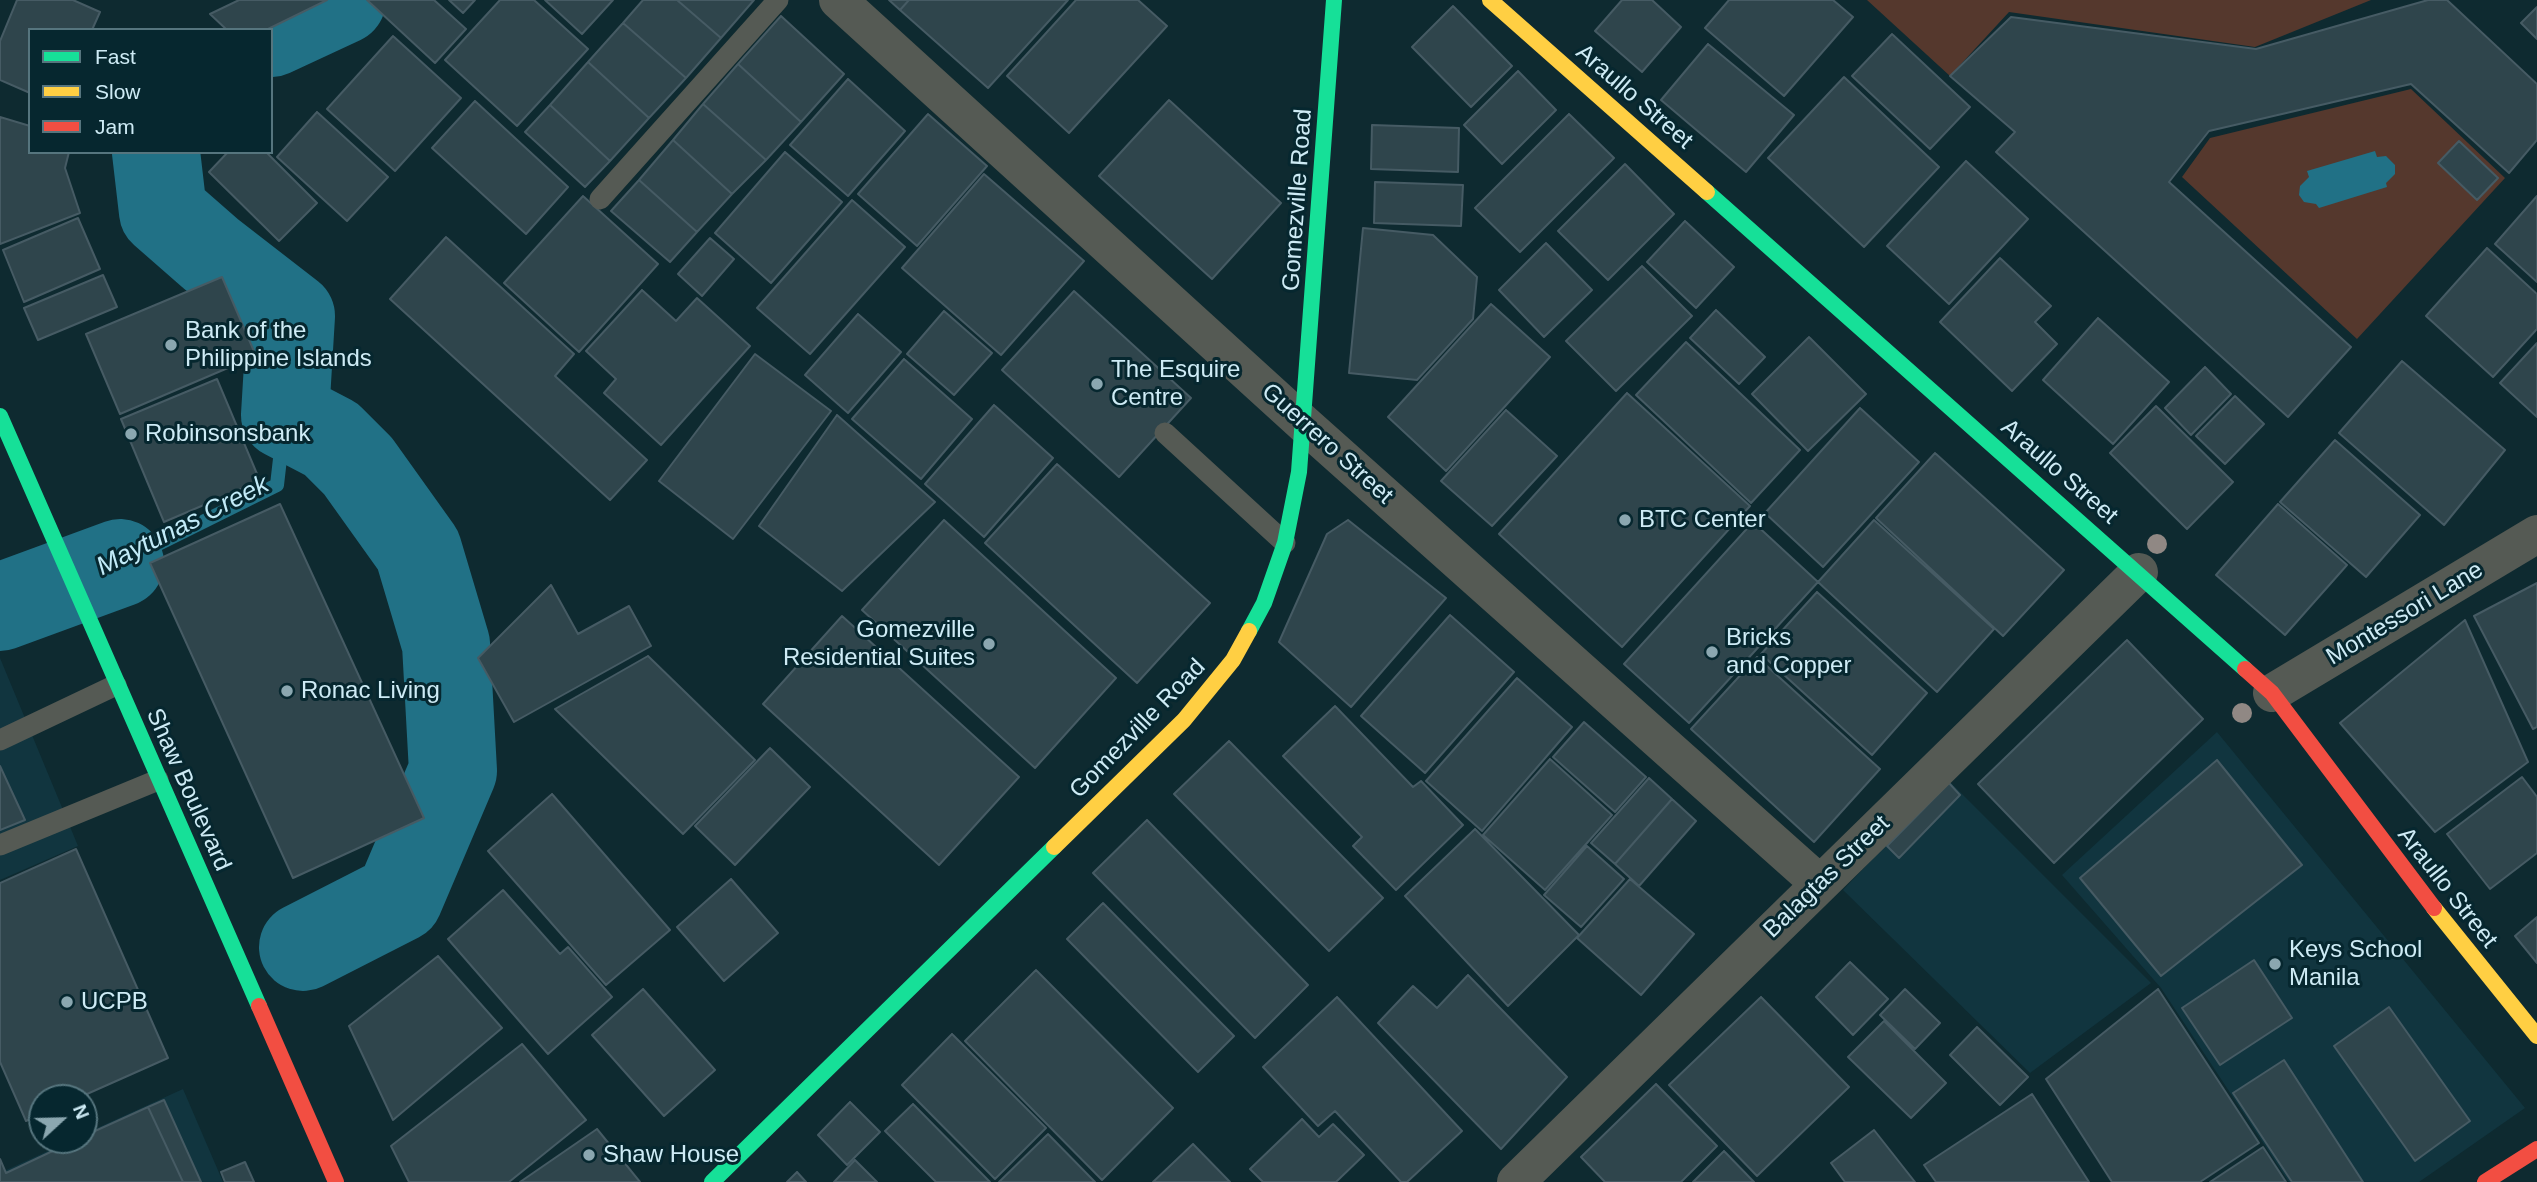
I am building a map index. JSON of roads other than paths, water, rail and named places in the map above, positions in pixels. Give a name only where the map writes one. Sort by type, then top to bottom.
[{"type":"main road","name":"Gomezville Road","points":[[712,1182],[1203,699],[1233,660],[1250,630],[1264,603],[1285,543],[1299,472],[1334,0]]},
{"type":"main road","name":"Araullo Street","points":[[1490,0],[2139,572],[2272,693],[2389,852],[2537,1036]]},
{"type":"main road","name":"Shaw Boulevard","points":[[0,416],[336,1182]]},
{"type":"main road","points":[[2485,1182],[2537,1149]]},
{"type":"street","name":"Guerrero Street","points":[[838,0],[1304,424],[1820,884]]},
{"type":"street","name":"Montessori Lane","points":[[2272,693],[2537,534]]},
{"type":"street","name":"Balagtas Street","points":[[1516,1182],[2139,572]]},
{"type":"lane","points":[[600,199],[778,0]]},
{"type":"lane","points":[[1165,433],[1285,543]]},
{"type":"lane","points":[[0,740],[116,685]]},
{"type":"lane","points":[[0,845],[158,780]]},
{"type":"water","points":[[2375,151],[2377,157],[2386,156],[2395,165],[2395,174],[2386,183],[2387,187],[2319,208],[2316,204],[2304,202],[2299,195],[2300,186],[2309,177],[2307,171]]},
{"type":"waterway","name":"Maytunas Creek","points":[[273,32],[342,0]]},
{"type":"waterway","points":[[156,154],[163,212],[211,254],[291,316],[285,415],[331,439],[358,466],[418,550],[446,644],[453,771],[399,898],[303,947]]},
{"type":"waterway","name":"Maytunas Creek","points":[[120,563],[277,485],[285,415]]},
{"type":"waterway","name":"Maytunas Creek","points":[[0,607],[120,563]]},
{"type":"place","name":"Bank of the Philippine Islands","points":[[171,345]]},
{"type":"place","name":"The Esquire Centre","points":[[1097,384]]},
{"type":"place","name":"Robinsonsbank","points":[[131,434]]},
{"type":"place","name":"BTC Center","points":[[1625,520]]},
{"type":"place","name":"Gomezville Residential Suites","points":[[989,644]]},
{"type":"place","name":"Bricks and Copper","points":[[1712,652]]},
{"type":"place","name":"Ronac Living","points":[[287,691]]},
{"type":"place","name":"Keys School Manila","points":[[2275,964]]},
{"type":"place","name":"UCPB","points":[[67,1002]]},
{"type":"place","name":"Shaw House","points":[[589,1155]]}]
